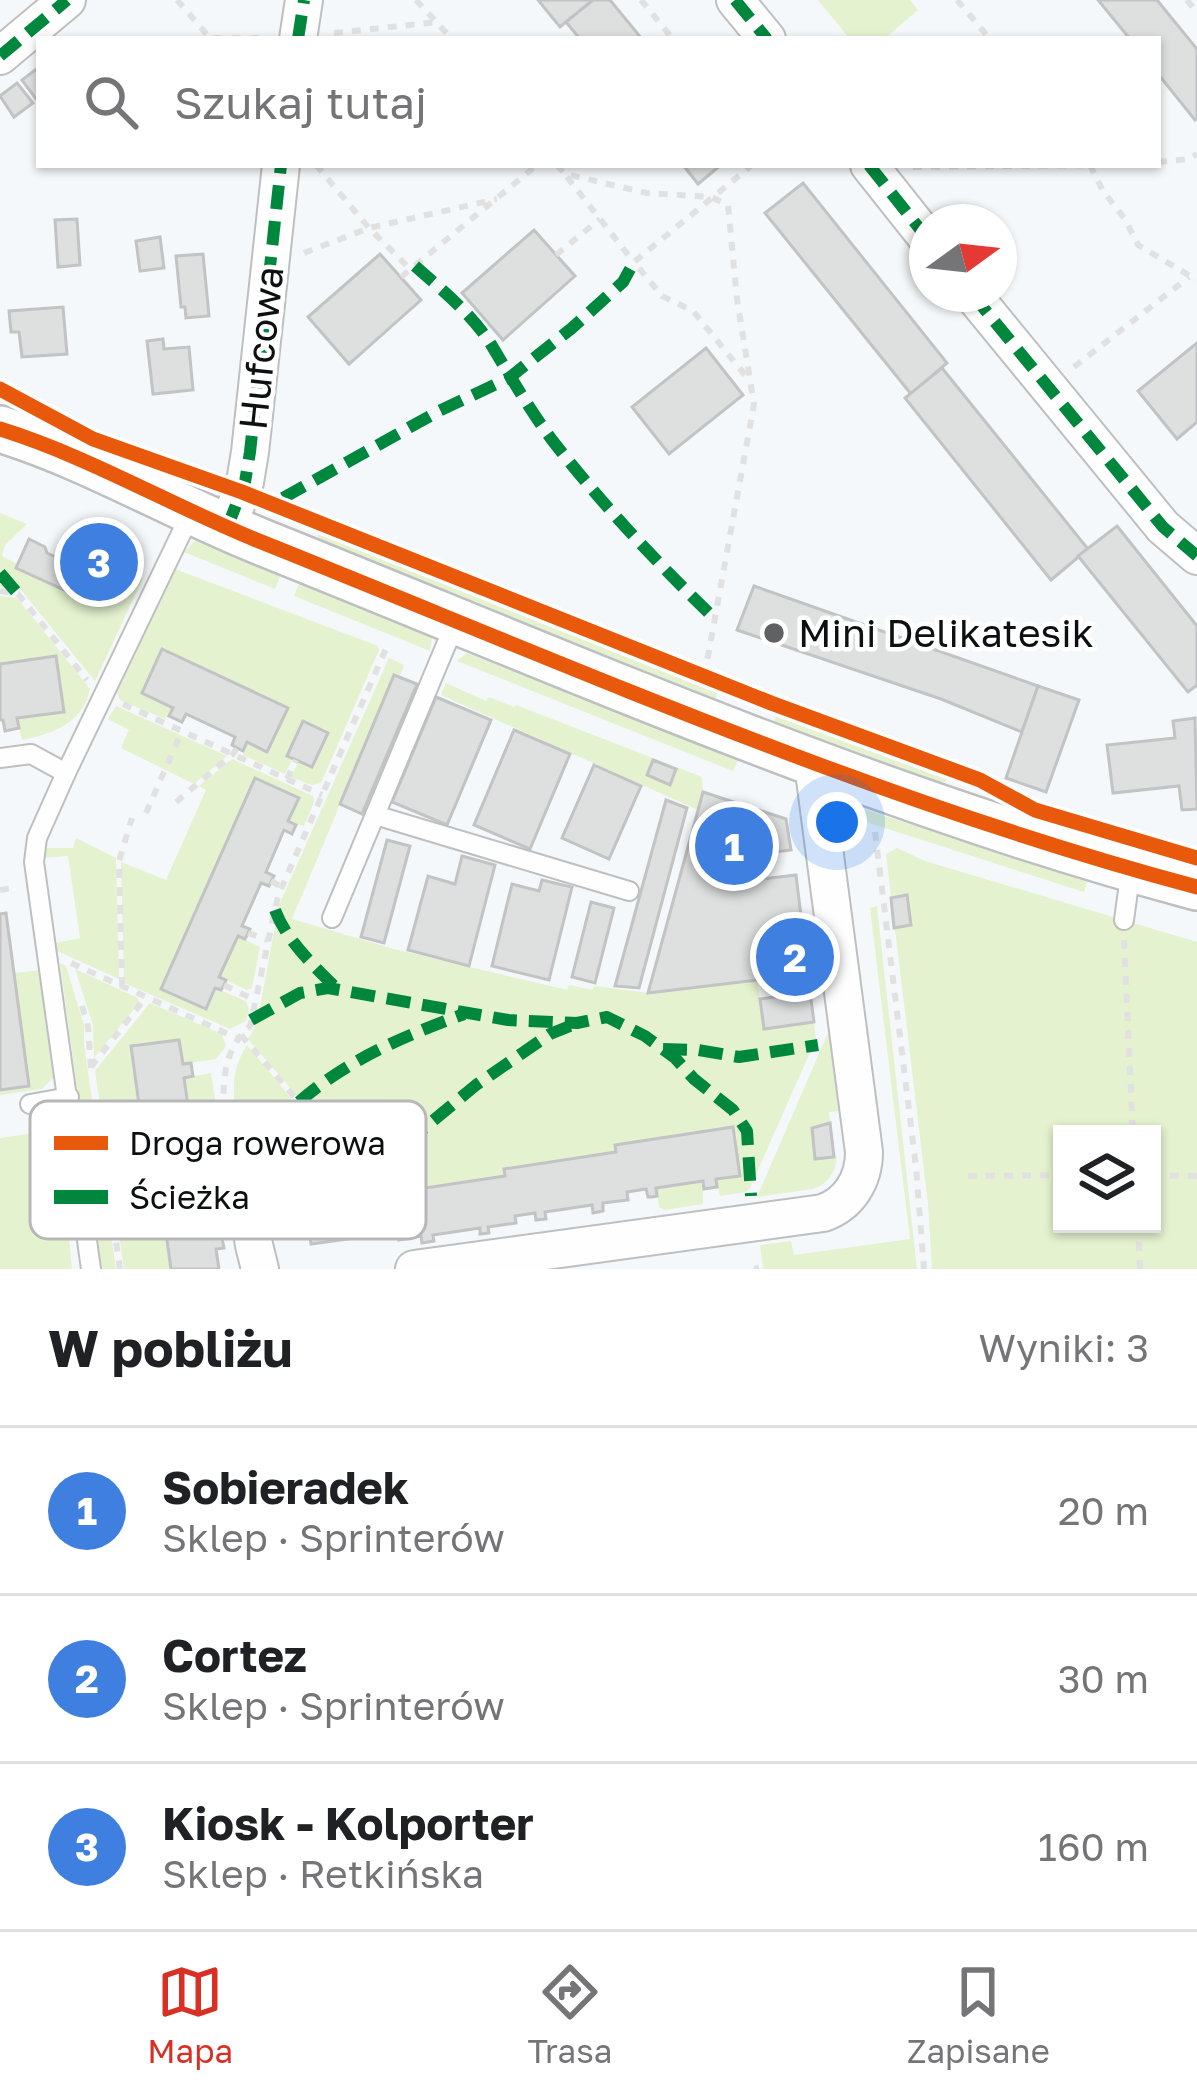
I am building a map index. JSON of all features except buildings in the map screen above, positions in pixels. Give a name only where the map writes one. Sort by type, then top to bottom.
[{"type":"street","points":[[0,56],[67,0]]},
{"type":"street","points":[[298,36],[304,0]]},
{"type":"street","points":[[735,0],[765,36]]},
{"type":"street","name":"Hufcowa","points":[[209,520],[244,482],[281,168]]},
{"type":"street","points":[[876,174],[909,215]]},
{"type":"street","points":[[986,312],[1162,526],[1197,556]]},
{"type":"street","points":[[0,409],[50,445]]},
{"type":"street","points":[[0,429],[50,445],[209,520],[813,764],[1000,830],[1197,887]]},
{"type":"street","points":[[414,1269],[823,1213],[839,1206],[855,1189],[864,1165],[862,1136],[813,764]]},
{"type":"street","points":[[253,1239],[260,1269]]},
{"type":"lane","points":[[70,1101],[34,849],[66,773],[209,520]]},
{"type":"lane","points":[[332,918],[456,620]]},
{"type":"lane","points":[[0,758],[31,754],[66,773]]},
{"type":"lane","points":[[375,815],[629,891]]},
{"type":"lane","points":[[1124,920],[1131,869]]},
{"type":"lane","points":[[47,1101],[69,1097]]},
{"type":"lane","points":[[88,1239],[92,1269]]},
{"type":"path","points":[[416,0],[449,36]]},
{"type":"path","points":[[641,0],[671,36]]},
{"type":"path","points":[[957,0],[987,36]]},
{"type":"path","points":[[1187,0],[1197,12]]},
{"type":"path","points":[[1161,161],[1190,160],[1197,154]]},
{"type":"path","points":[[319,168],[411,270]]},
{"type":"path","points":[[401,277],[534,168]]},
{"type":"path","points":[[560,168],[662,296],[693,311],[748,379]]},
{"type":"path","points":[[634,262],[748,168]]},
{"type":"path","points":[[1047,388],[1193,279],[1138,245],[1092,168]]},
{"type":"path","points":[[565,174],[647,193],[711,197],[728,205],[754,404],[703,673]]},
{"type":"path","points":[[269,266],[369,228],[497,200]]},
{"type":"path","points":[[556,255],[600,219]]},
{"type":"path","points":[[0,591],[18,594],[95,689]]},
{"type":"path","points":[[223,1101],[224,1069],[239,1036],[250,1026],[282,887],[388,644]]},
{"type":"path","points":[[116,701],[235,751],[322,795]]},
{"type":"path","points":[[146,812],[182,731]]},
{"type":"path","points":[[176,802],[235,751]]},
{"type":"path","points":[[287,779],[296,760]]},
{"type":"path","points":[[122,986],[119,861],[132,818]]},
{"type":"path","points":[[294,829],[305,834]]},
{"type":"path","points":[[875,832],[924,1269]]},
{"type":"path","points":[[271,881],[282,887]]},
{"type":"path","points":[[1124,920],[1133,1125]]},
{"type":"path","points":[[248,933],[268,940]]},
{"type":"path","points":[[48,953],[239,1036],[297,1101]]},
{"type":"path","points":[[224,985],[255,1000]]},
{"type":"path","points":[[91,1067],[146,997]]},
{"type":"path","points":[[968,1176],[1053,1175]]},
{"type":"path","points":[[1161,1175],[1197,1175]]},
{"type":"path","points":[[1138,1233],[1140,1269]]},
{"type":"green space","points":[[818,0],[910,0],[918,10],[888,36],[848,36]]},
{"type":"green space","points":[[0,513],[27,524],[5,545],[2,556],[73,593],[78,583],[114,599],[127,571],[143,578],[95,681],[21,590],[0,587]]},
{"type":"green space","points":[[320,530],[719,690],[715,699],[317,539]]},
{"type":"green space","points":[[196,540],[281,574],[275,589],[184,552]]},
{"type":"green space","points":[[175,569],[378,646],[321,783],[311,785],[291,777],[299,761],[312,767],[328,733],[303,722],[287,755],[293,758],[285,774],[243,755],[247,742],[268,752],[287,709],[162,649],[142,693],[173,708],[165,719],[120,700],[117,693]]},
{"type":"green space","points":[[300,581],[429,633],[430,651],[294,596]]},
{"type":"green space","points":[[0,596],[17,598],[90,689],[81,710],[65,725],[22,740],[17,718],[64,711],[56,657],[0,664]]},
{"type":"green space","points":[[467,653],[738,760],[733,771],[457,661]]},
{"type":"green space","points":[[389,658],[404,665],[400,676],[418,683],[394,676],[292,919],[567,990],[569,985],[649,993],[757,980],[765,1029],[814,1022],[816,1039],[746,1192],[720,1196],[716,1179],[740,1175],[733,1127],[616,1145],[616,1152],[505,1169],[505,1176],[426,1188],[426,1101],[302,1101],[248,1039],[257,1023],[279,905]]},
{"type":"green space","points":[[446,683],[702,777],[698,810],[441,695]]},
{"type":"green space","points":[[116,706],[227,756],[194,784],[121,748],[129,730],[108,719]]},
{"type":"green space","points":[[778,713],[953,777],[942,783],[774,722]]},
{"type":"green space","points":[[232,759],[313,796],[314,802],[304,826],[288,821],[298,798],[254,779],[161,988],[205,1009],[215,988],[246,1001],[246,1021],[230,1029],[124,983],[121,862],[166,880],[206,790],[199,786]]},
{"type":"green space","points":[[857,807],[1087,882],[1084,892],[841,814]]},
{"type":"green space","points":[[76,838],[116,858],[119,979],[57,951],[56,943],[80,938],[68,856],[44,858],[46,848],[73,848]]},
{"type":"green space","points":[[897,848],[925,861],[1197,942],[1197,1269],[932,1269],[886,854]]},
{"type":"green space","points":[[877,906],[917,1269],[763,1269],[760,1245],[791,1241],[794,1255],[910,1239],[870,908]]},
{"type":"green space","points":[[238,936],[260,947],[252,988],[247,990],[219,977]]},
{"type":"green space","points":[[60,963],[66,966],[84,1025],[92,1101],[79,1101]]},
{"type":"green space","points":[[75,969],[138,998],[139,1003],[94,1058],[93,1025]]},
{"type":"green space","points":[[41,970],[56,1075],[42,1089],[0,1095],[14,973]]},
{"type":"green space","points":[[150,1003],[222,1034],[226,1046],[216,1059],[183,1064],[179,1040],[131,1047],[138,1101],[99,1101],[95,1071]]},
{"type":"green space","points":[[830,1028],[840,1111],[829,1112],[830,1123],[812,1129],[815,1159],[837,1157],[835,1168],[813,1189],[757,1197]]},
{"type":"green space","points":[[247,1045],[294,1101],[235,1101],[238,1062]]},
{"type":"green space","points":[[211,1073],[215,1101],[187,1101],[184,1078]]},
{"type":"green space","points":[[30,1134],[30,1239],[69,1239],[72,1269],[0,1269],[0,1138]]},
{"type":"green space","points":[[703,1181],[703,1204],[659,1207],[656,1188]]},
{"type":"green space","points":[[98,1239],[112,1239],[116,1269],[102,1269]]},
{"type":"green space","points":[[120,1239],[167,1239],[171,1269],[124,1269]]},
{"type":"marked path","points":[[0,56],[67,0]]},
{"type":"marked path","points":[[298,36],[304,0]]},
{"type":"marked path","points":[[735,0],[765,36]]},
{"type":"marked path","points":[[227,528],[245,482],[250,452],[281,168]]},
{"type":"marked path","points":[[871,168],[909,215]]},
{"type":"marked path","points":[[283,498],[439,411],[509,378],[623,282],[634,262]]},
{"type":"marked path","points":[[415,266],[476,324],[544,429],[590,487],[714,618]]},
{"type":"marked path","points":[[987,312],[1163,527],[1197,556]]},
{"type":"marked path","points":[[0,573],[18,594]]},
{"type":"marked path","points":[[275,910],[293,942],[336,988]]},
{"type":"marked path","points":[[251,1020],[300,993],[328,988],[508,1020],[577,1023],[607,1017],[675,1058],[733,1110],[747,1131],[751,1196]]},
{"type":"marked path","points":[[300,1101],[377,1050],[464,1014]]},
{"type":"marked path","points":[[426,1127],[476,1085],[550,1034],[570,1026]]},
{"type":"marked path","points":[[663,1049],[739,1057],[818,1045]]},
{"type":"cycle path","points":[[0,389],[93,439],[242,492],[771,703],[980,780],[1035,810],[1197,858]]},
{"type":"cycle path","points":[[0,429],[66,453],[259,541],[723,728],[958,814],[1197,887]]},
{"type":"place","name":"Kiosk - Kolporter","points":[[99,562]]},
{"type":"place","name":"Mini Delikatesik","points":[[774,633]]},
{"type":"place","name":"Sobieradek","points":[[734,846]]},
{"type":"place","name":"Cortez","points":[[795,957]]}]
